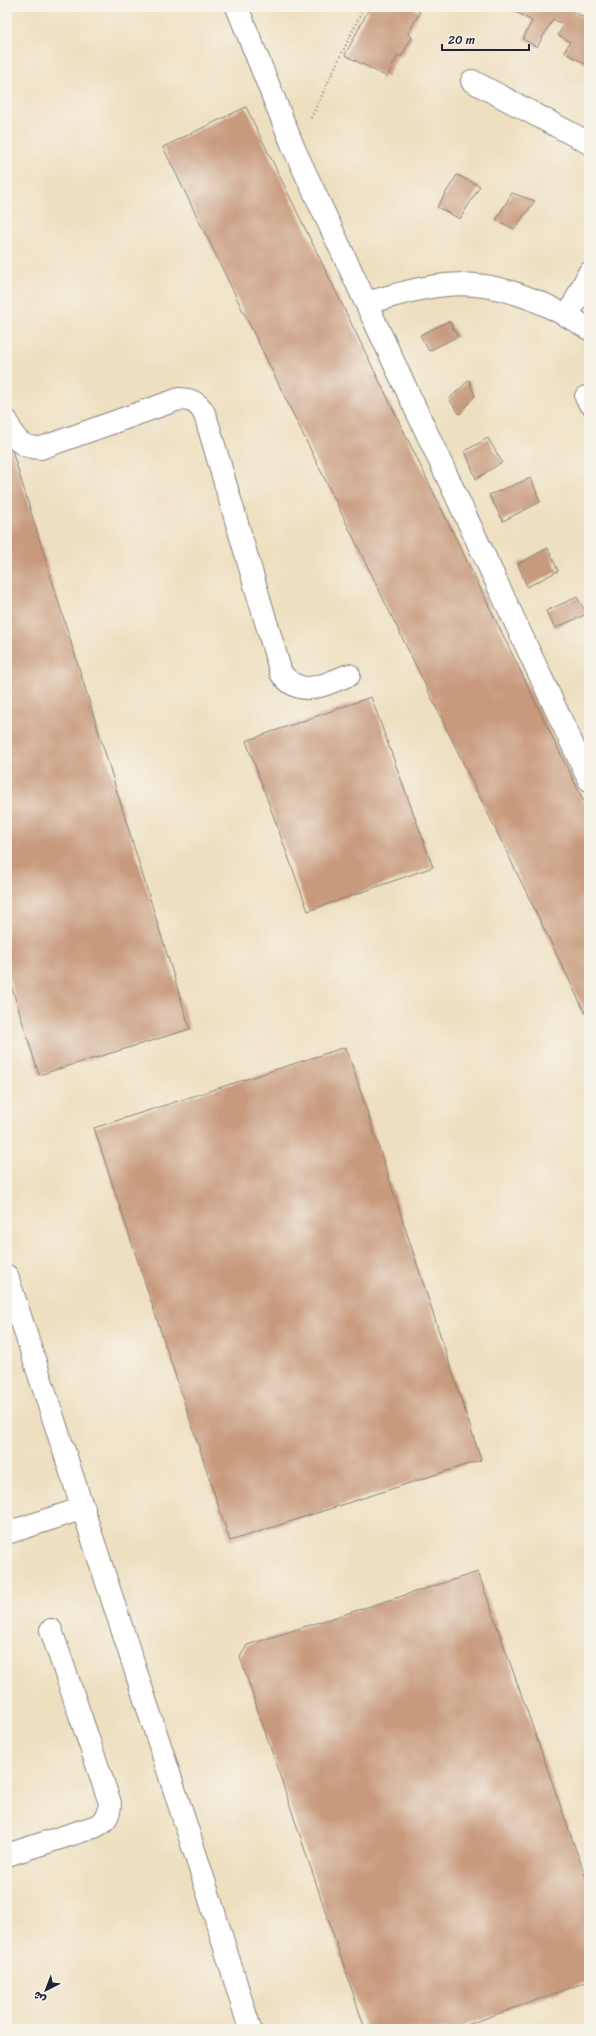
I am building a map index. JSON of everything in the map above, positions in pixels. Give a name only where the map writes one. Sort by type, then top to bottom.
[{"type":"street","points":[[237,7],[295,150],[589,780]]},
{"type":"street","points":[[472,81],[589,143]]},
{"type":"street","points":[[568,316],[589,273]]},
{"type":"street","points":[[366,303],[436,286],[464,283],[492,286],[519,294],[568,316],[589,329]]},
{"type":"street","points":[[7,421],[16,440],[23,446],[41,448],[179,399],[188,399],[196,403],[203,409],[206,418],[281,673],[287,681],[305,689],[315,688],[349,675]]},
{"type":"street","points":[[7,1276],[84,1508],[208,1893],[250,2029]]},
{"type":"street","points":[[7,1533],[84,1508]]},
{"type":"street","points":[[7,1855],[94,1827],[101,1824],[110,1811],[110,1803],[51,1630]]},
{"type":"path","points":[[295,150],[364,7]]},
{"type":"building","points":[[370,7],[411,7],[420,12],[408,34],[412,37],[401,57],[398,55],[387,77],[345,55]]},
{"type":"building","points":[[508,7],[565,7],[589,20],[589,66],[564,52],[570,42],[558,35],[564,25],[553,19],[537,47],[523,39],[532,21]]},
{"type":"building","points":[[246,107],[589,812],[589,1021],[163,147]]},
{"type":"building","points":[[457,175],[480,186],[460,219],[437,207]]},
{"type":"building","points":[[512,193],[535,201],[514,229],[496,220]]},
{"type":"building","points":[[449,321],[458,336],[429,351],[420,335]]},
{"type":"building","points":[[469,380],[475,396],[459,414],[449,399]]},
{"type":"building","points":[[7,434],[190,1029],[39,1075],[7,972]]},
{"type":"building","points":[[488,438],[502,462],[476,479],[465,451]]},
{"type":"building","points":[[531,478],[540,502],[503,521],[489,495]]},
{"type":"building","points":[[548,548],[558,571],[527,587],[518,564]]},
{"type":"building","points":[[577,597],[587,614],[555,628],[546,611]]},
{"type":"building","points":[[371,697],[433,867],[308,911],[246,741]]},
{"type":"building","points":[[346,1047],[481,1460],[230,1541],[94,1128]]},
{"type":"building","points":[[478,1572],[589,1887],[589,1981],[456,2029],[365,2029],[240,1657],[247,1645]]}]
